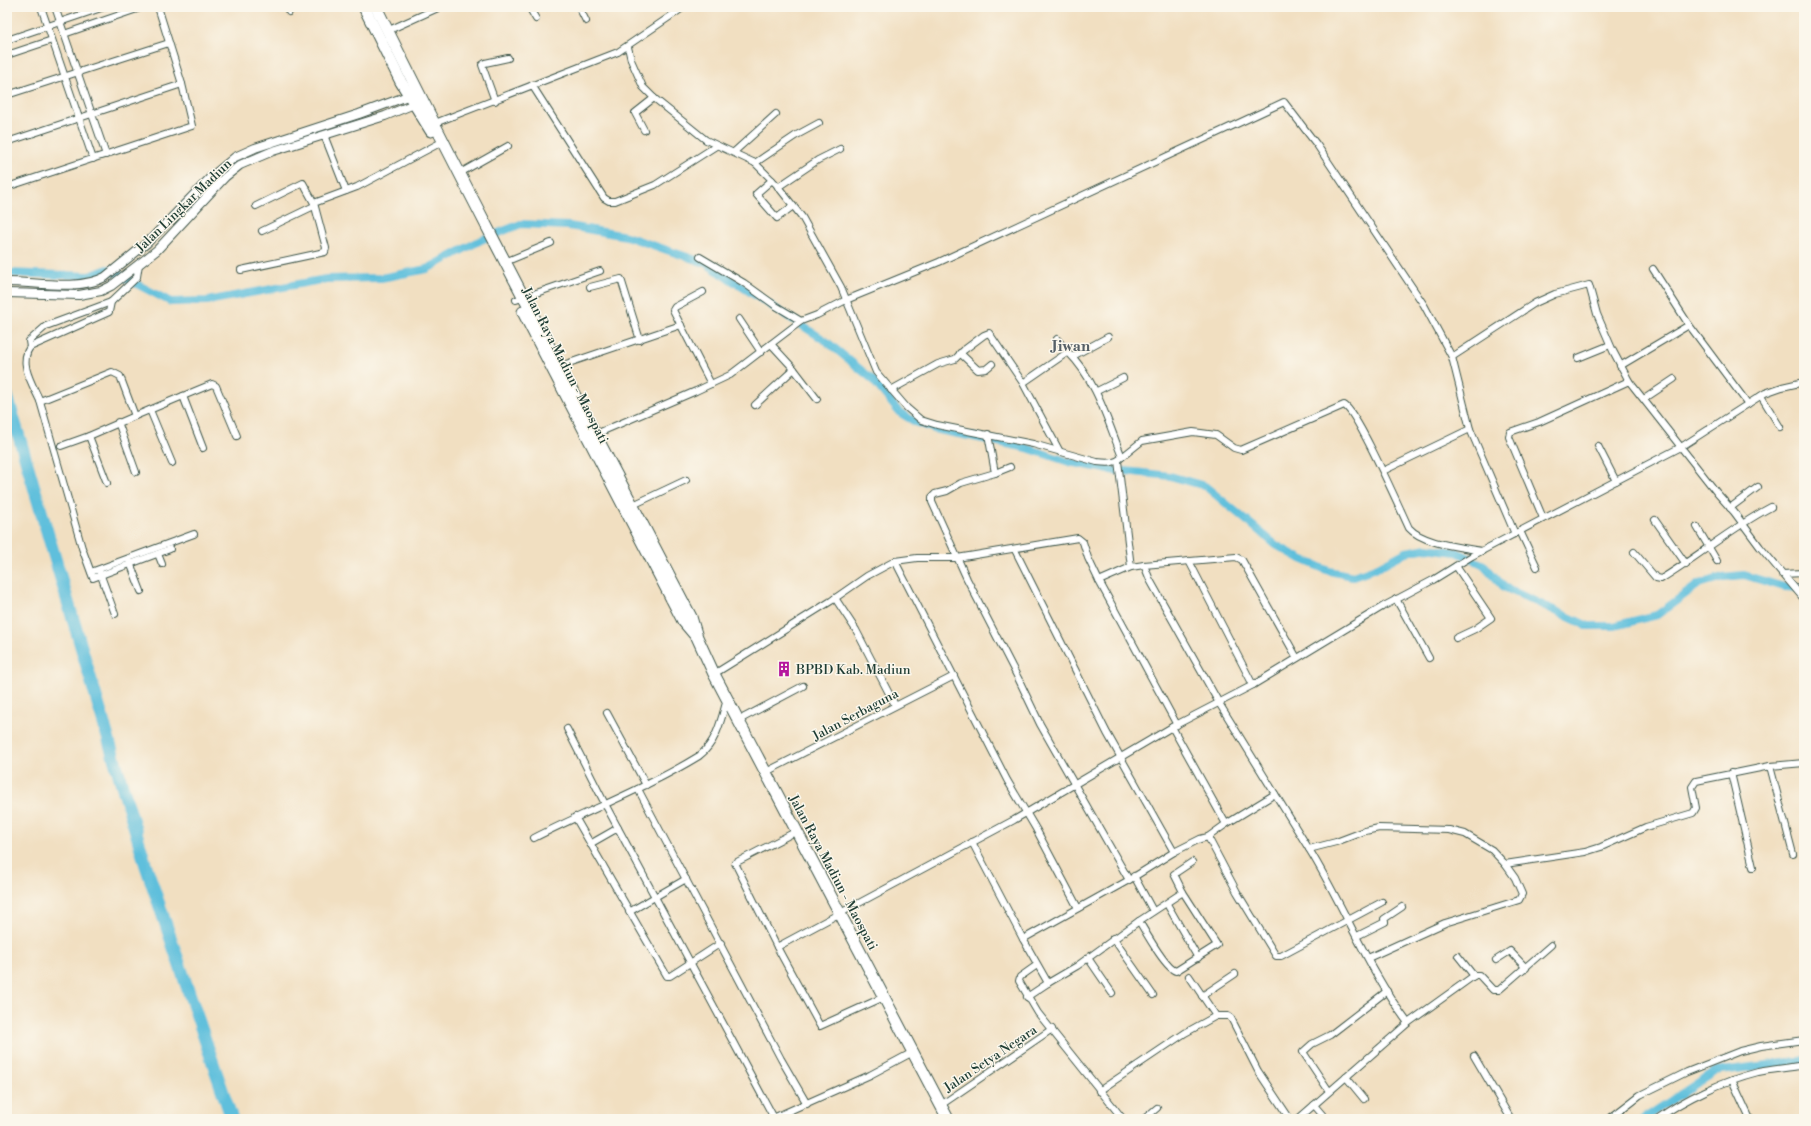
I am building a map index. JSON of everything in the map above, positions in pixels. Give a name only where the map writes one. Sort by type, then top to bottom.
[{"type":"highway","points":[[364,7],[415,98]]},
{"type":"highway","points":[[376,7],[415,98]]},
{"type":"highway","name":"Jalan Raya Madiun - Maospati","points":[[415,98],[435,123],[460,173],[487,235],[505,262],[520,298],[560,366],[633,505],[649,547]]},
{"type":"highway","name":"Jalan Raya Madiun - Maospati","points":[[415,98],[649,547],[683,621],[696,637],[727,699],[948,1119]]},
{"type":"main road","name":"Jalan Lingkar Madiun","points":[[7,293],[79,295],[101,291],[111,286],[161,246],[225,177],[240,165],[273,150],[385,116],[415,98]]},
{"type":"main road","name":"Jalan Lingkar Madiun","points":[[7,282],[80,284],[89,283],[105,277],[160,231],[227,162],[240,154],[415,98]]},
{"type":"main road","points":[[190,199],[198,206]]},
{"type":"street","points":[[41,7],[93,158]]},
{"type":"street","points":[[55,7],[106,155]]},
{"type":"street","points":[[7,40],[104,7]]},
{"type":"street","points":[[64,34],[142,7]]},
{"type":"street","points":[[7,187],[192,126],[182,84],[158,7]]},
{"type":"street","points":[[387,31],[440,7]]},
{"type":"street","points":[[529,7],[536,19]]},
{"type":"street","points":[[579,7],[586,21]]},
{"type":"street","points":[[435,123],[495,101],[628,47],[684,7]]},
{"type":"street","points":[[7,55],[52,40]]},
{"type":"street","points":[[7,95],[65,76],[79,74],[169,43]]},
{"type":"street","points":[[628,47],[643,87],[654,98],[716,146],[734,152],[755,163],[778,187],[810,229],[830,265],[873,367],[891,390],[921,420],[1097,462],[1107,463],[1120,459],[1142,441],[1193,432],[1216,435],[1234,448],[1241,450],[1344,404],[1350,411],[1383,471],[1409,528],[1413,533],[1418,536],[1448,545],[1482,551]]},
{"type":"street","points":[[495,101],[482,65],[508,58]]},
{"type":"street","points":[[7,142],[182,84]]},
{"type":"street","points":[[532,85],[604,198],[609,201],[615,201],[655,184],[716,146]]},
{"type":"street","points":[[644,130],[635,113],[654,98]]},
{"type":"street","points":[[596,434],[711,384],[740,369],[800,322],[846,300],[939,262],[1284,102],[1317,145],[1424,305],[1452,357],[1470,429],[1517,533],[1538,567]]},
{"type":"street","points":[[734,152],[776,114]]},
{"type":"street","points":[[755,163],[790,139],[819,123]]},
{"type":"street","points":[[324,135],[346,192]]},
{"type":"street","points":[[262,231],[314,205],[346,192],[438,144]]},
{"type":"street","points":[[460,173],[508,146]]},
{"type":"street","points":[[778,187],[818,160],[840,149]]},
{"type":"street","points":[[772,180],[756,194],[777,218],[792,206]]},
{"type":"street","points":[[241,270],[325,252],[326,248],[314,205],[303,182],[256,206]]},
{"type":"street","points":[[505,262],[551,243]]},
{"type":"street","points":[[700,257],[744,283],[800,322]]},
{"type":"street","points":[[137,266],[136,277],[111,302],[46,326],[39,331],[29,341],[30,347],[25,359],[27,370],[40,401],[82,548],[93,578],[99,572],[130,561],[194,534]]},
{"type":"street","points":[[1653,269],[1689,325],[1748,404]]},
{"type":"street","points":[[520,298],[600,270]]},
{"type":"street","points":[[590,287],[621,278],[640,340]]},
{"type":"street","points":[[1452,357],[1534,303],[1584,285],[1589,285],[1610,345],[1629,381],[1782,574],[1804,599]]},
{"type":"street","points":[[703,292],[674,308],[673,310],[711,384]]},
{"type":"street","points":[[30,347],[109,312],[111,302]]},
{"type":"street","points":[[69,318],[74,328]]},
{"type":"street","points":[[739,319],[761,352]]},
{"type":"street","points":[[1620,366],[1689,325]]},
{"type":"street","points":[[560,366],[681,326]]},
{"type":"street","points":[[891,390],[938,364],[955,359],[960,353],[989,333],[1023,383],[1060,452]]},
{"type":"street","points":[[1023,383],[1070,354],[1108,337]]},
{"type":"street","points":[[1057,339],[1088,375],[1097,391],[1120,459],[1132,567]]},
{"type":"street","points":[[771,344],[794,369],[817,399]]},
{"type":"street","points":[[1578,358],[1610,345]]},
{"type":"street","points":[[960,353],[978,370],[986,369],[992,364]]},
{"type":"street","points":[[755,405],[794,369]]},
{"type":"street","points":[[40,401],[112,372],[120,376],[135,416]]},
{"type":"street","points":[[1097,391],[1123,378]]},
{"type":"street","points":[[1644,399],[1674,379]]},
{"type":"street","points":[[1543,518],[1510,437],[1510,432],[1539,422],[1629,381]]},
{"type":"street","points":[[777,947],[841,914],[972,842],[1175,726],[1253,685],[1396,599],[1472,556],[1681,446],[1761,396],[1782,386],[1804,382]]},
{"type":"street","points":[[61,446],[89,436],[118,422],[212,384],[216,386],[237,436]]},
{"type":"street","points":[[183,396],[204,448]]},
{"type":"street","points":[[1761,396],[1780,426]]},
{"type":"street","points":[[150,410],[172,463]]},
{"type":"street","points":[[118,422],[136,472]]},
{"type":"street","points":[[1383,471],[1470,429]]},
{"type":"street","points":[[988,435],[995,473]]},
{"type":"street","points":[[89,436],[107,484]]},
{"type":"street","points":[[1598,446],[1616,481]]},
{"type":"street","points":[[1010,468],[961,482],[947,491],[935,494],[932,497],[932,502],[957,558],[1040,724],[1073,785],[1153,911]]},
{"type":"street","points":[[633,505],[686,480]]},
{"type":"street","points":[[1730,508],[1758,487]]},
{"type":"street","points":[[1634,552],[1658,579],[1686,564],[1742,523],[1771,507]]},
{"type":"street","points":[[1655,520],[1686,564]]},
{"type":"street","points":[[1697,527],[1717,561]]},
{"type":"street","points":[[714,674],[835,598],[867,576],[895,561],[917,558],[957,558],[1015,550],[1078,538],[1083,542],[1088,558],[1099,581],[1226,824]]},
{"type":"street","points":[[130,561],[158,554],[170,549]]},
{"type":"street","points":[[1015,550],[1059,640],[1121,757],[1174,852]]},
{"type":"street","points":[[158,554],[162,564]]},
{"type":"street","points":[[1099,581],[1132,567],[1236,557],[1242,560],[1297,658]]},
{"type":"street","points":[[130,561],[141,591]]},
{"type":"street","points":[[895,561],[1025,812],[1036,829],[1078,908]]},
{"type":"street","points":[[1189,561],[1253,685]]},
{"type":"street","points":[[1456,638],[1475,629],[1491,618],[1458,564]]},
{"type":"street","points":[[1144,565],[1150,580],[1219,703],[1327,878],[1368,958],[1408,1023]]},
{"type":"street","points":[[99,572],[115,614]]},
{"type":"street","points":[[1782,574],[1804,573]]},
{"type":"street","points":[[835,598],[856,630],[894,705]]},
{"type":"street","points":[[1396,599],[1429,658]]},
{"type":"street","name":"Jalan Serbaguna","points":[[766,772],[894,705],[954,676]]},
{"type":"street","points":[[739,720],[803,686]]},
{"type":"street","points":[[534,838],[575,817],[646,785],[688,763],[707,750],[714,739],[727,699]]},
{"type":"street","points":[[608,713],[646,785]]},
{"type":"street","points":[[567,729],[605,804],[691,961],[773,1118],[808,1104],[913,1052]]},
{"type":"street","points":[[1505,864],[1585,852],[1601,847],[1646,827],[1688,816],[1693,813],[1696,808],[1692,793],[1693,784],[1696,781],[1770,766],[1804,763]]},
{"type":"street","points":[[1770,766],[1793,854]]},
{"type":"street","points":[[1731,773],[1753,867]]},
{"type":"street","points":[[638,789],[721,943],[781,1059],[808,1104]]},
{"type":"street","points":[[1023,938],[1131,878],[1174,852],[1200,839],[1208,837],[1226,824],[1275,794]]},
{"type":"street","points":[[575,817],[666,976],[670,976],[721,943]]},
{"type":"street","points":[[590,844],[618,828]]},
{"type":"street","points":[[1309,849],[1379,828],[1449,830],[1465,834],[1492,850],[1515,878],[1522,894],[1519,900],[1445,923],[1368,958]]},
{"type":"street","points":[[797,831],[735,863],[777,947],[820,1026],[884,997]]},
{"type":"street","points":[[1208,837],[1237,892],[1276,956],[1281,956],[1382,902]]},
{"type":"street","points":[[972,842],[1048,983]]},
{"type":"street","points":[[1138,921],[1174,971],[1198,958],[1217,945],[1183,892],[1174,874],[1192,862]]},
{"type":"street","points":[[629,912],[686,879]]},
{"type":"street","points":[[1027,997],[1088,958],[1113,938],[1153,911],[1167,904],[1183,892]]},
{"type":"street","points":[[1167,904],[1198,958]]},
{"type":"street","points":[[1357,936],[1385,922],[1384,919],[1402,907]]},
{"type":"street","points":[[1113,938],[1153,995]]},
{"type":"street","points":[[1298,1119],[1408,1023],[1474,976],[1479,975],[1494,990],[1497,991],[1552,945]]},
{"type":"street","points":[[1496,960],[1510,952],[1526,968]]},
{"type":"street","points":[[1458,956],[1474,976]]},
{"type":"street","points":[[1088,958],[1112,994]]},
{"type":"street","points":[[1037,965],[1020,977],[1019,981],[1027,997],[1122,1119]]},
{"type":"street","points":[[1202,996],[1235,974]]},
{"type":"street","points":[[1190,976],[1216,1016]]},
{"type":"street","points":[[1329,1091],[1303,1052],[1312,1044],[1330,1035],[1387,991]]},
{"type":"street","points":[[1099,1090],[1185,1033],[1216,1016],[1228,1016],[1231,1018],[1258,1071],[1290,1119]]},
{"type":"street","name":"Jalan Setya Negara","points":[[941,1105],[1052,1029]]},
{"type":"street","points":[[1609,1119],[1640,1095],[1687,1072],[1740,1051],[1761,1046],[1804,1040]]},
{"type":"street","points":[[1474,1056],[1511,1119]]},
{"type":"street","points":[[1657,1119],[1667,1116],[1697,1096],[1732,1080],[1759,1072],[1804,1065]]},
{"type":"street","points":[[1346,1077],[1364,1099]]},
{"type":"street","points":[[1732,1080],[1750,1119]]},
{"type":"street","points":[[1314,1105],[1326,1119]]},
{"type":"street","points":[[1144,1119],[1157,1108]]},
{"type":"waterway","points":[[7,273],[89,276],[108,269],[171,302],[207,301],[326,279],[381,278],[427,269],[481,240],[521,224],[569,226],[626,236],[705,263],[826,341],[872,379],[899,412],[917,423],[934,429],[1027,448],[1069,462],[1116,471]]},
{"type":"waterway","points":[[7,396],[146,866],[232,1119]]},
{"type":"waterway","points":[[1125,471],[1170,476],[1205,486],[1276,545],[1301,559],[1329,571],[1353,576],[1378,567],[1406,552],[1427,548],[1457,552],[1484,565],[1504,587],[1588,626],[1614,626],[1657,615],[1699,584],[1723,577],[1744,575],[1784,587],[1804,588]]},
{"type":"waterway","points":[[1643,1119],[1714,1072],[1804,1060]]},
{"type":"place","name":"BPBD Kab. Madiun","points":[[784,669]]},
{"type":"district","name":"Jiwan","points":[[1071,346]]}]
